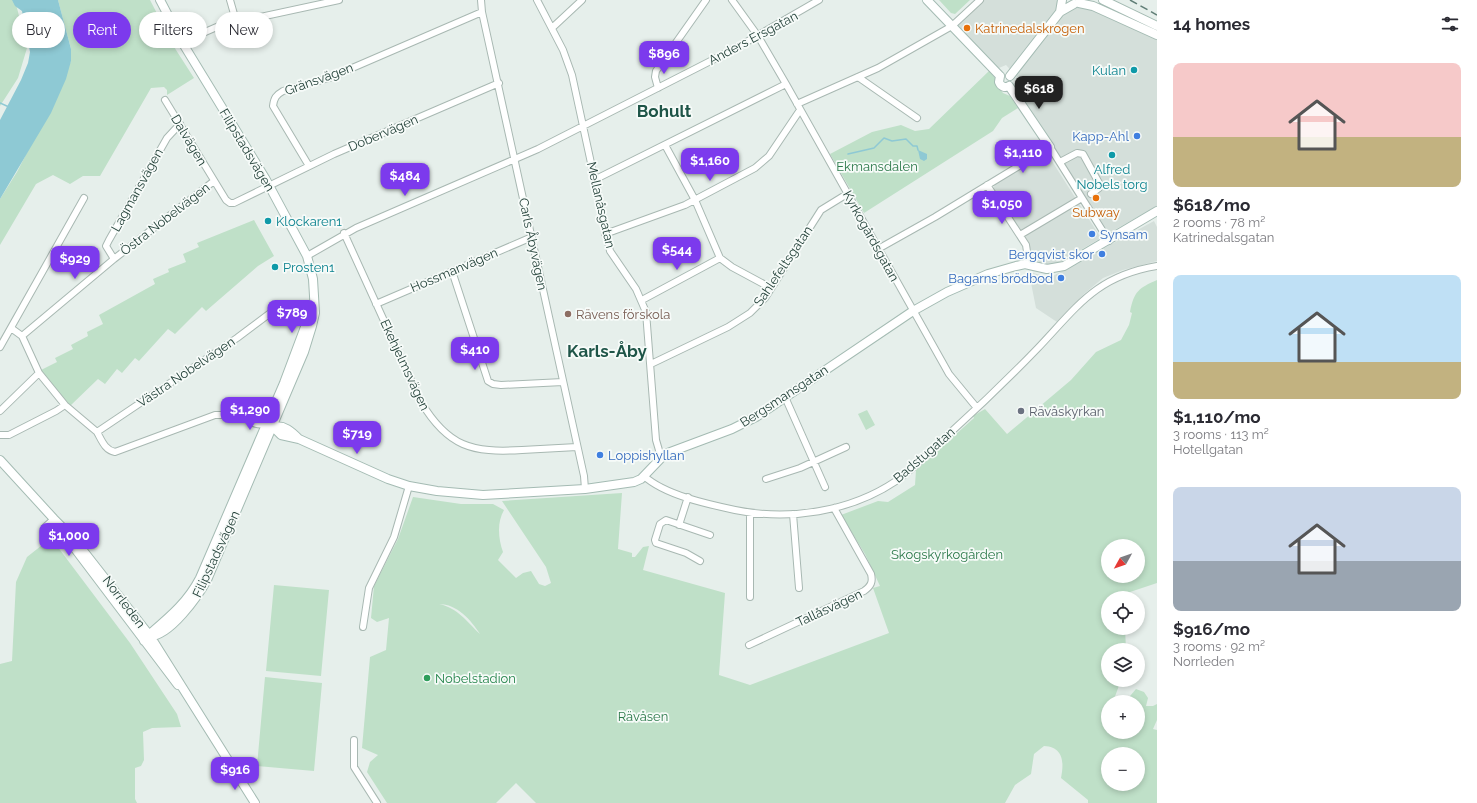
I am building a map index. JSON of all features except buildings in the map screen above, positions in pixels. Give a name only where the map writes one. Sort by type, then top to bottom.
[{"type":"street","name":"Filipstadsvägen","points":[[160,0],[166,12]]},
{"type":"street","points":[[230,0],[233,12]]},
{"type":"street","points":[[273,13],[338,0]]},
{"type":"street","name":"Carls Åbyvägen","points":[[481,0],[482,12],[499,83],[514,160],[584,476],[585,489]]},
{"type":"street","name":"Mellanåsgatan","points":[[537,0],[552,28],[568,64],[610,251],[642,300],[647,317],[656,440],[661,457]]},
{"type":"street","points":[[552,28],[582,0]]},
{"type":"street","points":[[658,88],[655,77],[656,71],[706,0]]},
{"type":"street","name":"Kyrkogårdsgatan","points":[[732,0],[758,36],[786,84],[949,374],[977,408]]},
{"type":"street","name":"Anders Ersgatan","points":[[307,256],[344,233],[514,160],[583,126],[758,36],[819,0]]},
{"type":"street","points":[[927,0],[1000,76]]},
{"type":"street","points":[[797,104],[858,77],[952,26],[980,0]]},
{"type":"street","points":[[1010,76],[1060,12],[1064,0],[1086,4],[1157,35]]},
{"type":"street","points":[[1103,0],[1157,26]]},
{"type":"street","points":[[1060,12],[1079,3]]},
{"type":"street","name":"Gränsvägen","points":[[310,166],[273,106],[274,99],[278,94],[283,91],[329,78],[482,12]]},
{"type":"street","name":"Filipstadsvägen","points":[[147,639],[152,632],[181,608],[195,588],[269,426],[312,326],[314,313],[313,279],[307,256],[268,186],[186,48]]},
{"type":"street","points":[[1000,76],[1004,74],[1010,76]]},
{"type":"street","points":[[1000,76],[999,82],[1001,86],[1009,86]]},
{"type":"street","points":[[1009,86],[1012,80],[1010,76]]},
{"type":"street","points":[[858,77],[917,118]]},
{"type":"street","name":"Dobervägen","points":[[268,186],[499,83]]},
{"type":"street","points":[[594,180],[786,84]]},
{"type":"street","points":[[1009,86],[1060,162],[1109,241]]},
{"type":"street","name":"Dalvägen","points":[[166,100],[214,180],[230,203],[234,203],[268,186]]},
{"type":"street","points":[[605,234],[695,200],[762,163],[776,147],[800,110]]},
{"type":"street","name":"Lagmansvägen","points":[[114,259],[106,246],[167,138],[180,124]]},
{"type":"street","points":[[665,145],[695,200],[720,258],[728,265],[771,288]]},
{"type":"street","points":[[878,249],[1050,147]]},
{"type":"street","points":[[1060,162],[1076,154],[1083,154],[1099,183],[1099,188],[1092,194]]},
{"type":"street","name":"Östra Nobelvägen","points":[[22,336],[114,259],[214,180]]},
{"type":"street","points":[[987,185],[1020,236],[1027,250],[1026,265]]},
{"type":"street","name":"Sahlefeltsgatan","points":[[651,364],[742,320],[759,305],[821,210],[847,194]]},
{"type":"street","points":[[0,347],[84,198]]},
{"type":"street","points":[[1020,236],[1082,198]]},
{"type":"street","name":"Bergsmansgatan","points":[[97,432],[109,451],[116,452],[215,415],[241,415],[261,418],[280,435],[299,439],[354,465],[409,486],[467,495],[585,489],[634,482],[644,476],[661,457],[670,452],[744,424],[913,311],[966,283],[1004,269],[1026,265],[1055,269],[1109,241],[1157,211]]},
{"type":"street","name":"Ekehjelmsvägen","points":[[344,233],[420,402],[434,423],[444,433],[465,446],[486,451],[577,447]]},
{"type":"street","name":"Hossmanvägen","points":[[376,304],[532,237]]},
{"type":"street","points":[[642,300],[720,258]]},
{"type":"street","name":"Badstugatan","points":[[644,476],[659,487],[688,497],[750,513],[770,515],[793,514],[834,508],[867,497],[898,480],[977,408],[1096,289],[1115,278],[1130,272],[1157,266]]},
{"type":"street","points":[[452,271],[488,381],[493,384],[500,385],[563,382]]},
{"type":"street","name":"Västra Nobelvägen","points":[[97,432],[237,338],[277,308],[289,304],[313,306]]},
{"type":"street","points":[[11,328],[22,336],[39,373],[65,405],[97,432]]},
{"type":"street","points":[[0,410],[39,373]]},
{"type":"street","points":[[785,398],[825,487]]},
{"type":"street","points":[[0,435],[9,435],[65,405]]},
{"type":"street","points":[[766,479],[787,473],[846,447]]},
{"type":"street","name":"Norrleden","points":[[0,460],[74,539],[147,639],[176,674],[185,693],[255,803]]},
{"type":"street","points":[[363,627],[368,588],[394,536],[409,486]]},
{"type":"street","points":[[679,525],[688,497]]},
{"type":"street","name":"Tallåsvägen","points":[[749,645],[870,587],[872,580],[871,574],[834,508]]},
{"type":"street","points":[[750,513],[750,597]]},
{"type":"street","points":[[793,514],[799,588]]},
{"type":"street","points":[[45,527],[54,519]]},
{"type":"street","points":[[700,561],[686,553],[656,543],[655,540],[662,521],[666,520],[710,535]]},
{"type":"street","points":[[354,740],[354,767],[377,803]]},
{"type":"shaded area","points":[[984,0],[1056,0],[1071,8],[1077,6],[1084,7],[1157,39],[1157,206],[1109,233],[1016,89],[1019,79],[1006,65],[999,68],[957,26]]},
{"type":"shaded area","points":[[1048,155],[1101,238],[1053,266],[1044,267],[1039,262],[993,190],[995,184],[1040,156]]},
{"type":"shaded area","points":[[1154,221],[1157,227],[1157,261],[1123,270],[1103,278],[1084,294],[1057,322],[1036,308],[1031,283],[1033,273],[1044,276],[1053,276]]},
{"type":"green space","points":[[0,0],[15,0],[18,12],[12,12],[12,48],[27,48],[18,78],[0,106]]},
{"type":"green space","points":[[58,0],[150,0],[156,12],[139,12],[139,48],[175,48],[194,78],[167,95],[167,90],[164,87],[151,88],[100,176],[83,176],[70,184],[53,175],[36,184],[0,245],[0,199],[17,172],[71,61],[71,49],[65,26],[65,12],[61,12]]},
{"type":"green space","points":[[939,0],[970,0],[955,14],[951,13]]},
{"type":"green space","name":"Ekmansdalen","points":[[989,71],[995,78],[996,84],[1003,93],[1010,96],[1018,108],[1002,118],[993,131],[864,213],[830,154],[872,132],[901,125],[915,131],[929,129]]},
{"type":"green space","points":[[254,220],[274,256],[258,266],[206,311],[202,307],[175,334],[168,329],[139,361],[135,358],[122,373],[117,369],[105,384],[98,379],[70,406],[41,370],[57,362],[55,358],[73,349],[71,345],[88,336],[87,332],[103,324],[99,315],[155,284],[153,279],[169,272],[168,269],[186,262],[183,254],[199,247],[197,243]]},
{"type":"green space","name":"Rävåsen","points":[[1157,280],[1157,583],[1133,591],[1101,591],[1101,635],[1125,635],[1126,643],[1101,643],[1101,687],[1118,687],[1116,695],[1101,695],[1101,739],[1145,739],[1145,695],[1131,695],[1136,689],[1144,692],[1148,698],[1146,706],[1153,706],[1157,704],[1157,720],[1153,729],[1157,730],[1157,803],[1088,803],[1088,800],[1061,778],[1062,762],[1056,749],[1044,746],[1034,754],[1031,774],[1015,785],[1005,803],[536,803],[516,783],[496,803],[387,803],[367,772],[370,762],[378,755],[362,748],[370,657],[386,650],[389,618],[377,622],[371,618],[374,586],[398,539],[413,497],[461,504],[493,504],[504,510],[499,525],[500,541],[503,552],[498,560],[516,578],[523,573],[531,571],[539,584],[545,586],[551,583],[546,567],[502,501],[622,493],[618,549],[632,553],[632,557],[635,557],[643,547],[649,546],[643,570],[725,593],[719,675],[750,685],[889,633],[873,588],[880,586],[865,554],[841,515],[878,501],[888,502],[915,485],[916,470],[974,418],[973,416],[985,409],[1007,434],[1071,380],[1096,352],[1121,340],[1129,325],[1133,299],[1142,288]],"holes":[[[439,604],[446,605],[458,610],[468,618],[480,634],[457,612]]]},
{"type":"green space","points":[[867,410],[875,425],[866,430],[858,414]]},
{"type":"green space","points":[[51,538],[130,643],[177,714],[181,727],[152,728],[143,732],[144,760],[141,766],[135,768],[135,799],[137,803],[0,803],[0,664],[12,661],[16,582],[27,557]]},
{"type":"green space","points":[[274,585],[329,590],[321,676],[266,671]]},
{"type":"green space","points":[[265,677],[322,683],[314,771],[257,766]]},
{"type":"water","points":[[12,0],[58,0],[61,12],[22,12],[15,6]]},
{"type":"water","points":[[65,26],[71,49],[71,61],[66,79],[51,113],[0,199],[0,120],[21,80],[28,63],[29,48],[65,48]]},
{"type":"water","points":[[918,150],[927,154],[927,159],[924,161],[920,159]]},
{"type":"waterway","points":[[0,103],[9,107]]},
{"type":"waterway","points":[[848,154],[874,148],[884,138],[892,141],[906,139],[913,146],[917,146],[918,150]]},
{"type":"railway","points":[[1130,0],[1157,15]]},
{"type":"place","name":"Katrinedalskrogen","points":[[967,28]]},
{"type":"place","name":"Kulan","points":[[1134,70]]},
{"type":"place","name":"Kapp-Ahl","points":[[1137,136]]},
{"type":"place","name":"Alfred Nobels torg","points":[[1112,155]]},
{"type":"place","name":"Subway","points":[[1096,198]]},
{"type":"place","name":"Klockaren1","points":[[268,221]]},
{"type":"place","name":"Synsam","points":[[1092,234]]},
{"type":"place","name":"Bergqvist skor","points":[[1102,254]]},
{"type":"place","name":"Prosten1","points":[[275,267]]},
{"type":"place","name":"Bagarns brödbod","points":[[1061,278]]},
{"type":"place","name":"Rävens förskola","points":[[568,314]]},
{"type":"place","name":"Rävåskyrkan","points":[[1021,411]]},
{"type":"place","name":"Loppishyllan","points":[[600,455]]},
{"type":"place","name":"Nobelstadion","points":[[427,678]]},
{"type":"district","name":"Bohult","points":[[664,111]]},
{"type":"district","name":"Karls-Åby","points":[[607,351]]},
{"type":"park label","name":"Skogskyrkogården","points":[[947,554]]}]
